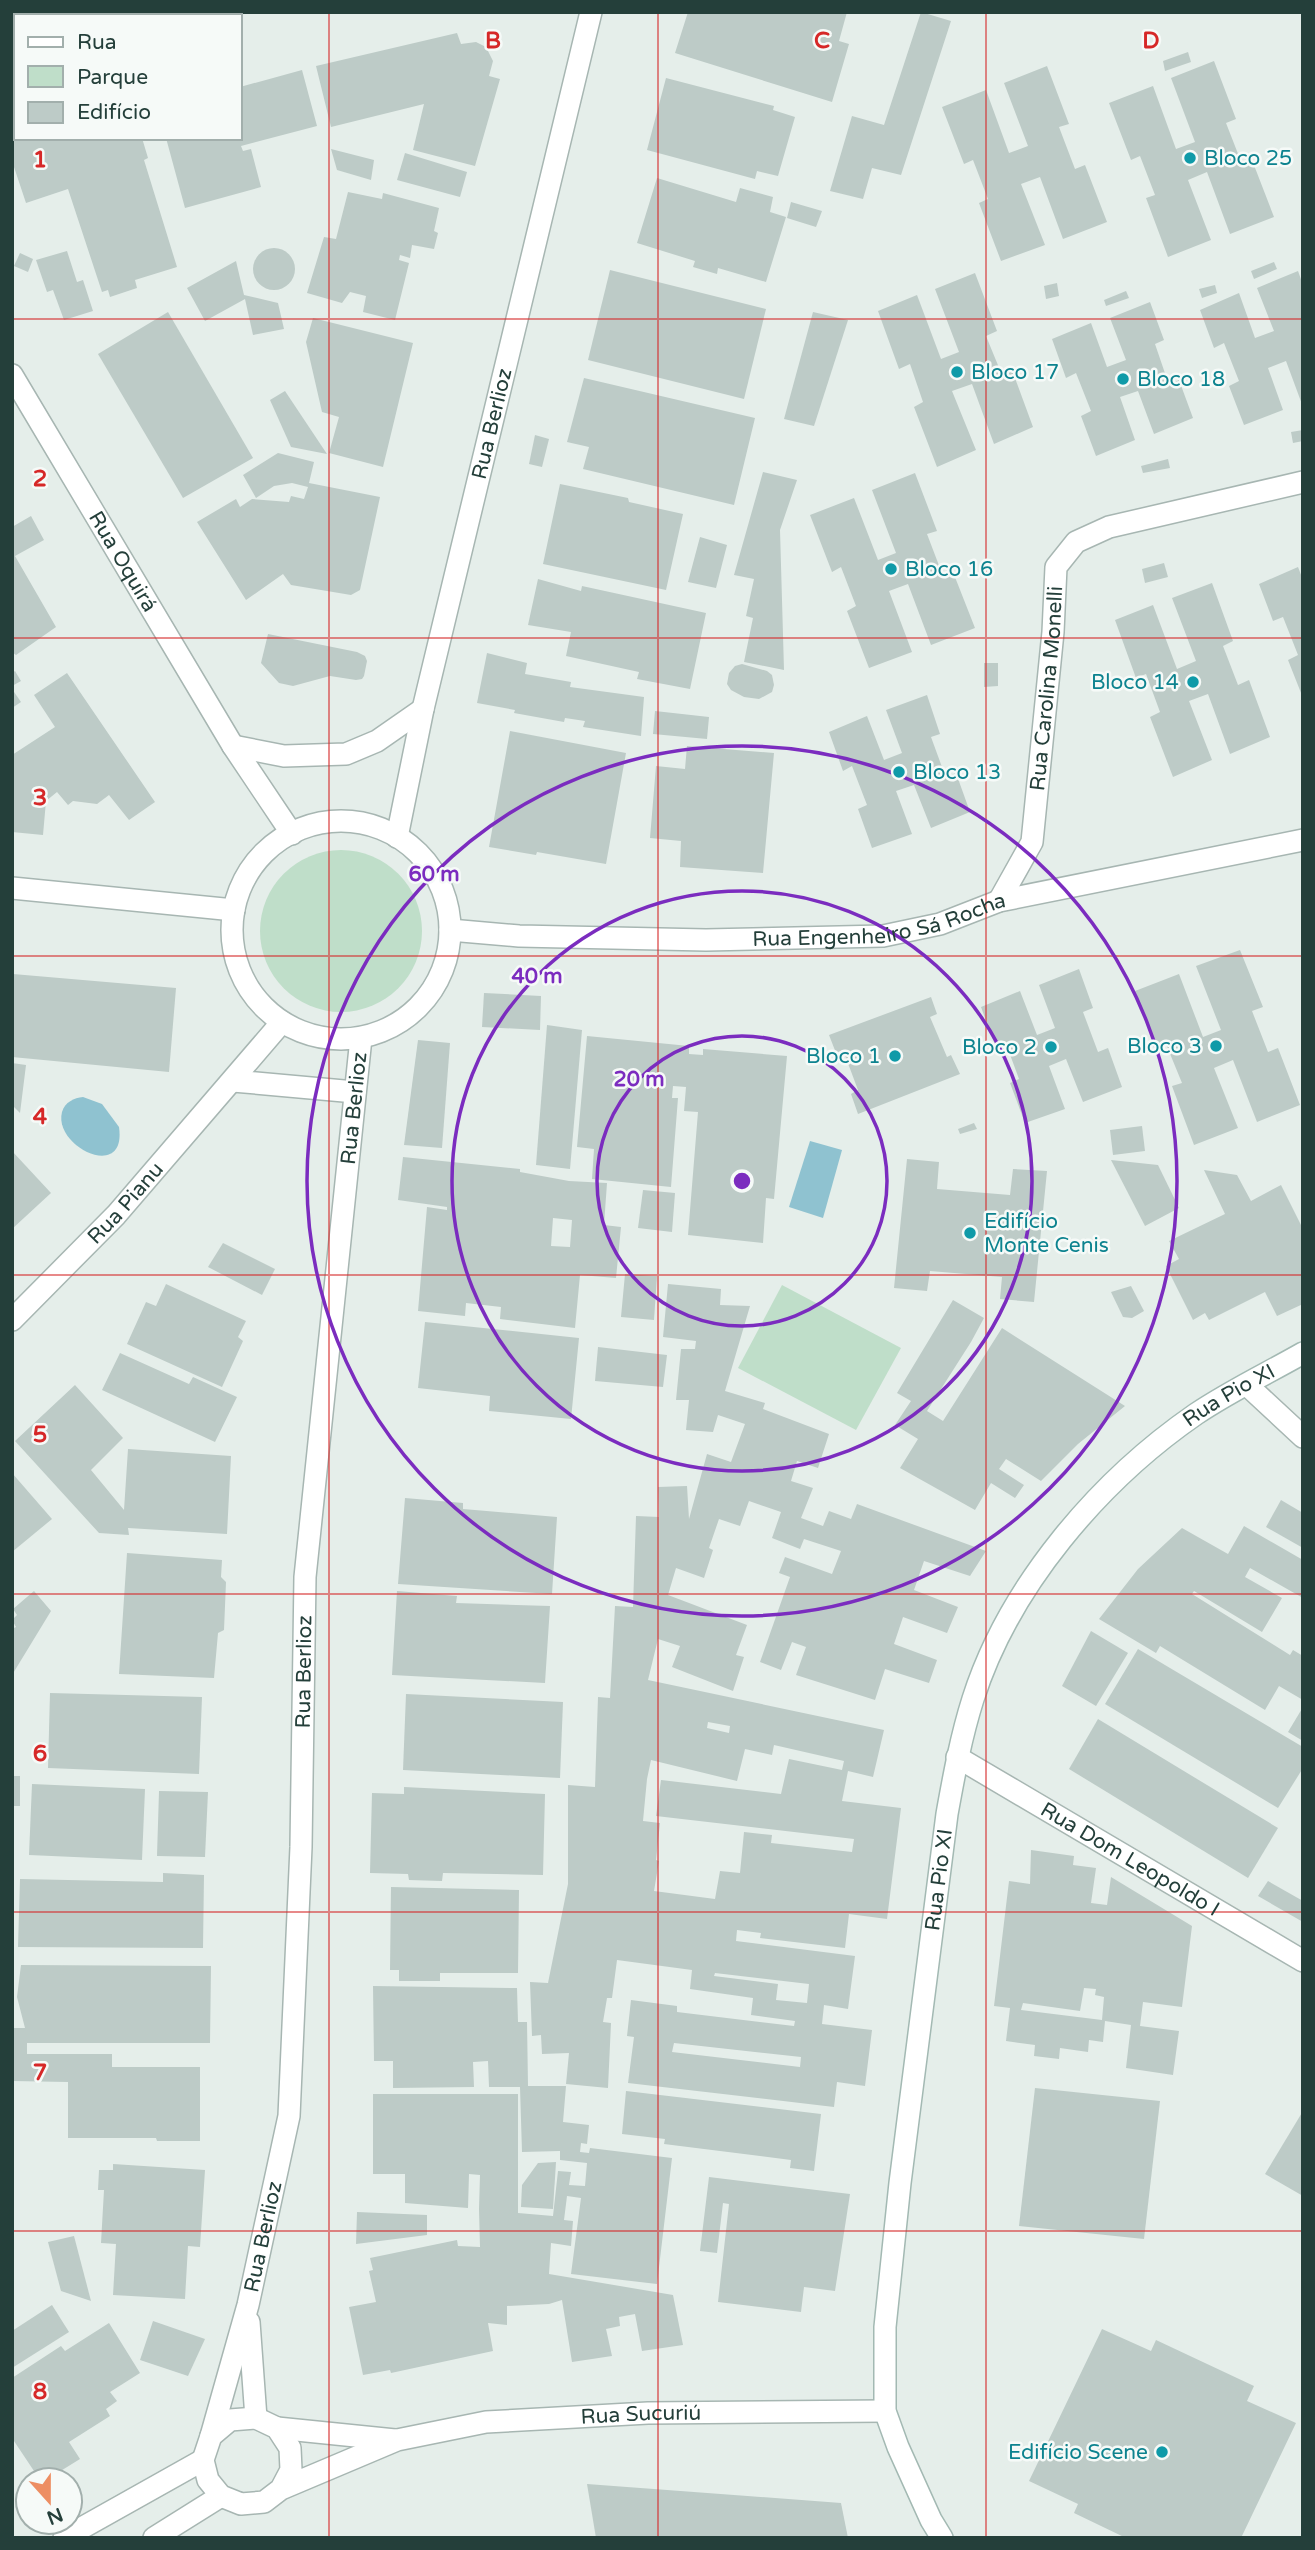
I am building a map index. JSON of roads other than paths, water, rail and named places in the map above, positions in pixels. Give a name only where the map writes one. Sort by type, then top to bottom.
[{"type":"street","name":"Rua Berlioz","points":[[397,836],[423,709],[591,12]]},
{"type":"street","name":"Rua Oquirá","points":[[12,375],[233,746],[292,834]]},
{"type":"street","name":"Rua Carolina Monelli","points":[[999,901],[1032,842],[1053,632],[1056,567],[1076,542],[1108,527],[1303,482]]},
{"type":"street","points":[[233,746],[284,756],[346,754],[377,741],[423,709]]},
{"type":"street","points":[[349,821],[370,825],[397,836],[424,859],[446,895],[450,916],[448,959],[428,997],[396,1025],[361,1038],[334,1040],[292,1029],[259,1003],[237,966],[233,945],[234,910],[243,883],[254,864],[269,849],[292,834],[327,822],[349,821]]},
{"type":"street","name":"Rua Engenheiro Sá Rocha","points":[[450,930],[519,936],[706,940],[883,936],[940,924],[999,901],[1303,840]]},
{"type":"street","points":[[12,888],[234,910]]},
{"type":"street","name":"Rua Pianu","points":[[12,1320],[116,1215],[282,1022]]},
{"type":"street","name":"Rua Berlioz","points":[[211,2436],[248,2305],[289,2116],[301,1847],[305,1577],[361,1038]]},
{"type":"street","points":[[233,1081],[355,1092]]},
{"type":"street","name":"Rua Pio XI","points":[[942,2538],[898,2447],[886,2411],[885,2328],[900,2183],[947,1814],[957,1757],[974,1697],[1005,1625],[1045,1562],[1103,1491],[1198,1413],[1303,1353]]},
{"type":"street","points":[[1247,1385],[1303,1437]]},
{"type":"street","name":"Rua Dom Leopoldo I","points":[[957,1757],[1303,1961]]},
{"type":"street","name":"Rua Berlioz","points":[[248,2305],[256,2418]]},
{"type":"street","name":"Rua Sucuriú","points":[[281,2489],[397,2440],[485,2422],[648,2413],[886,2411]]},
{"type":"street","points":[[256,2418],[277,2428],[290,2448],[291,2470],[281,2489],[264,2502],[242,2504],[221,2496],[208,2480],[203,2460],[211,2436],[230,2420],[256,2418]]},
{"type":"street","name":"Rua Sucuriú","points":[[277,2428],[397,2440]]},
{"type":"street","points":[[64,2538],[203,2460]]},
{"type":"street","points":[[153,2538],[221,2496]]},
{"type":"water","points":[[83,1097],[102,1104],[119,1127],[118,1144],[112,1153],[102,1156],[90,1153],[78,1147],[68,1137],[62,1125],[62,1112],[70,1101]]},
{"type":"water","points":[[810,1141],[842,1150],[823,1218],[789,1207]]},
{"type":"place","name":"Bloco 25","points":[[1190,158]]},
{"type":"place","name":"Bloco 17","points":[[957,372]]},
{"type":"place","name":"Bloco 18","points":[[1123,379]]},
{"type":"place","name":"Bloco 16","points":[[891,569]]},
{"type":"place","name":"Bloco 14","points":[[1193,682]]},
{"type":"place","name":"Bloco 13","points":[[899,772]]},
{"type":"place","name":"Bloco 3","points":[[1216,1046]]},
{"type":"place","name":"Bloco 2","points":[[1051,1047]]},
{"type":"place","name":"Bloco 1","points":[[895,1056]]},
{"type":"place","name":"Edifício Monte Cenis","points":[[970,1233]]},
{"type":"place","name":"Edifício Scene","points":[[1162,2452]]}]
